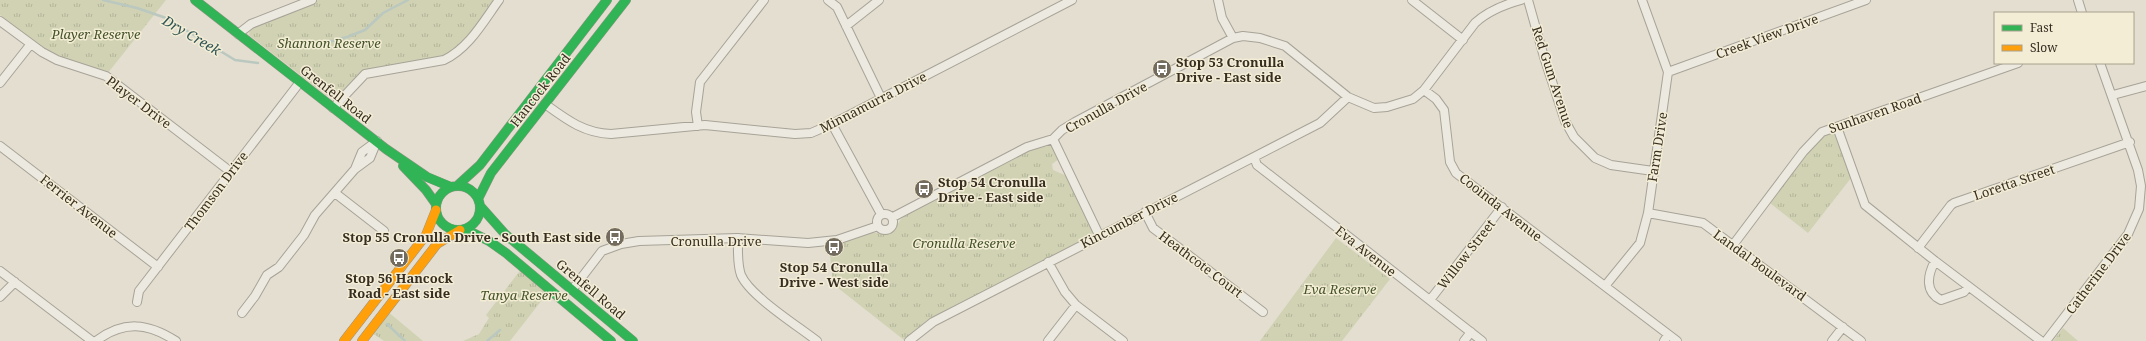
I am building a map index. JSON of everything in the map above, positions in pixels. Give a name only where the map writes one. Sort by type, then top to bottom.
[{"type":"main road","name":"Grenfell Road","points":[[194,0],[386,149],[427,177],[454,186]]},
{"type":"main road","name":"Hancock Road","points":[[454,186],[480,165],[607,0]]},
{"type":"main road","name":"Hancock Road","points":[[480,203],[491,173],[626,0]]},
{"type":"main road","name":"Grenfell Road","points":[[386,149],[426,190],[436,207]]},
{"type":"main road","points":[[344,341],[426,235],[442,193],[454,186],[470,189],[480,203],[477,221],[463,230],[449,235],[437,244],[362,341]]},
{"type":"main road","name":"Grenfell Road","points":[[480,203],[505,234],[633,341]]},
{"type":"main road","points":[[436,207],[438,218],[444,225],[451,229],[463,230]]},
{"type":"main road","name":"Grenfell Road","points":[[463,230],[489,241],[506,253],[611,341]]},
{"type":"main road","points":[[563,301],[572,290]]},
{"type":"street","points":[[238,34],[251,24],[312,0]]},
{"type":"street","points":[[333,108],[365,74],[444,60],[454,55],[464,47],[499,0]]},
{"type":"street","points":[[698,126],[696,112],[700,82],[764,0]]},
{"type":"street","points":[[828,0],[837,7],[882,98]]},
{"type":"street","points":[[846,26],[879,0]]},
{"type":"street","name":"Minnamurra Drive","points":[[545,104],[577,126],[598,133],[611,134],[698,126],[719,126],[795,134],[811,133],[832,124],[1072,0]]},
{"type":"street","points":[[1218,0],[1222,18],[1233,38]]},
{"type":"street","points":[[1412,0],[1463,40]]},
{"type":"street","points":[[1424,90],[1475,23],[1483,16],[1501,6],[1521,0]]},
{"type":"street","name":"Red Gum Avenue","points":[[1528,0],[1546,64],[1565,120],[1574,137],[1595,158],[1611,165],[1653,171]]},
{"type":"street","name":"Farm Drive","points":[[1605,286],[1640,243],[1648,213],[1668,72],[1642,0]]},
{"type":"street","name":"Creek View Drive","points":[[1668,72],[1866,0]]},
{"type":"street","points":[[2078,0],[2082,12]]},
{"type":"street","name":"Player Drive","points":[[0,21],[30,45],[57,60],[106,76],[231,172]]},
{"type":"street","name":"Cronulla Drive","points":[[893,217],[1027,147],[1053,139],[1062,130],[1075,122],[1233,38],[1243,36],[1260,38],[1285,46],[1348,97],[1374,108],[1387,107],[1413,99],[1424,90]]},
{"type":"street","points":[[0,83],[30,45]]},
{"type":"street","name":"Sunhaven Road","points":[[1734,244],[1815,137],[1822,132],[2015,64]]},
{"type":"street","name":"Catherine Drive","points":[[2046,341],[2128,234],[2139,209],[2144,186],[2130,142],[2100,64]]},
{"type":"street","name":"Thomson Drive","points":[[137,302],[139,291],[300,82]]},
{"type":"street","points":[[2113,95],[2146,86]]},
{"type":"street","name":"Cooinda Avenue","points":[[1424,90],[1436,99],[1444,110],[1450,162],[1456,173],[1605,286],[1666,338],[1677,341]]},
{"type":"street","name":"Kincumber Drive","points":[[909,341],[933,322],[1099,235],[1320,123],[1348,97]]},
{"type":"street","points":[[832,124],[881,214]]},
{"type":"street","points":[[1837,127],[1866,205],[1968,287],[2041,341]]},
{"type":"street","points":[[1053,139],[1099,235]]},
{"type":"street","points":[[242,313],[255,296],[267,275],[280,267],[304,235],[315,215],[355,169],[370,158],[377,142]]},
{"type":"street","name":"Loretta Street","points":[[1918,248],[1954,203],[2130,142]]},
{"type":"street","name":"Ferrier Avenue","points":[[0,146],[158,267]]},
{"type":"street","name":"Eva Avenue","points":[[1254,157],[1257,165],[1482,341]]},
{"type":"street","points":[[335,193],[384,231]]},
{"type":"street","name":"Willow Street","points":[[1430,300],[1502,207]]},
{"type":"street","name":"Heathcote Court","points":[[1144,212],[1153,228],[1263,312]]},
{"type":"street","points":[[885,213],[893,217],[893,226],[890,229],[881,229],[878,226],[877,221],[881,214],[885,213]]},
{"type":"street","name":"Landal Boulevard","points":[[1648,213],[1703,223],[1734,244],[1861,341]]},
{"type":"street","name":"Cronulla Drive","points":[[572,290],[595,258],[611,246],[639,241],[738,238],[789,243],[822,242],[849,237],[878,226]]},
{"type":"street","points":[[738,238],[739,267],[745,283],[760,297],[817,341]]},
{"type":"street","points":[[1935,261],[1931,268],[1929,288],[1933,296],[1941,300],[1964,292],[1968,287]]},
{"type":"street","points":[[1048,262],[1064,292],[1076,305],[1123,341]]},
{"type":"street","points":[[0,271],[92,341]]},
{"type":"street","points":[[0,297],[15,282]]},
{"type":"street","points":[[1048,341],[1076,305]]},
{"type":"street","points":[[96,341],[119,328],[132,326],[148,327],[159,331],[176,341]]},
{"type":"street","points":[[1832,341],[1843,327]]},
{"type":"street","points":[[1464,341],[1471,332]]},
{"type":"green space","name":"Player Reserve","points":[[0,0],[166,0],[107,74],[59,57],[44,49],[0,15]]},
{"type":"green space","name":"Shannon Reserve","points":[[318,0],[495,0],[461,45],[443,57],[363,70],[335,98],[326,95],[249,35],[250,28],[297,10]]},
{"type":"green space","points":[[1834,133],[1851,178],[1808,233],[1770,203],[1824,135]]},
{"type":"green space","name":"Cronulla Reserve","points":[[1052,145],[1059,159],[1052,164],[1053,170],[1067,176],[1092,229],[1092,233],[1087,239],[926,321],[904,340],[833,284],[829,245],[872,233],[889,232],[895,228],[901,219],[910,212],[1031,150]]},
{"type":"green space","name":"Eva Reserve","points":[[1336,238],[1390,279],[1342,341],[1260,341]]},
{"type":"green space","points":[[908,256],[913,265],[904,270],[899,261]]},
{"type":"green space","name":"Tanya Reserve","points":[[522,268],[549,291],[510,341],[463,341],[479,334],[489,318],[486,315]]},
{"type":"green space","points":[[387,311],[423,341],[384,341],[371,332]]},
{"type":"green space","points":[[2063,328],[2078,341],[2053,341]]},
{"type":"waterway","name":"Dry Creek","points":[[103,0],[137,8],[166,18],[235,60],[258,63]]},
{"type":"waterway","name":"Dry Creek","points":[[278,49],[295,43],[318,45],[347,37],[365,30],[383,13],[408,0]]},
{"type":"waterway","points":[[387,324],[405,341]]},
{"type":"waterway","points":[[487,341],[500,330]]},
{"type":"traffic: fast","points":[[195,0],[386,149],[427,177],[451,187]]},
{"type":"traffic: fast","points":[[457,186],[480,165],[607,0]]},
{"type":"traffic: fast","points":[[478,199],[491,173],[626,0]]},
{"type":"traffic: fast","points":[[403,166],[426,190],[436,204]]},
{"type":"traffic: fast","points":[[454,186],[462,186],[474,192],[480,204],[480,208],[480,212],[474,224],[462,230],[454,230],[442,224],[436,212],[436,204],[442,192],[454,186]]},
{"type":"traffic: fast","points":[[481,207],[505,234],[633,341]]},
{"type":"traffic: fast","points":[[465,229],[489,241],[506,253],[611,341]]},
{"type":"traffic: slow","points":[[344,341],[426,235],[436,210]]},
{"type":"traffic: slow","points":[[362,341],[437,244],[460,230]]},
{"type":"place","name":"Stop 53 Cronulla Drive - East side","points":[[1162,69]]},
{"type":"place","name":"Stop 54 Cronulla Drive - East side","points":[[924,189]]},
{"type":"place","name":"Stop 55 Cronulla Drive - South East side","points":[[615,237]]},
{"type":"place","name":"Stop 54 Cronulla Drive - West side","points":[[834,247]]},
{"type":"place","name":"Stop 56 Hancock Road - East side","points":[[399,258]]}]
